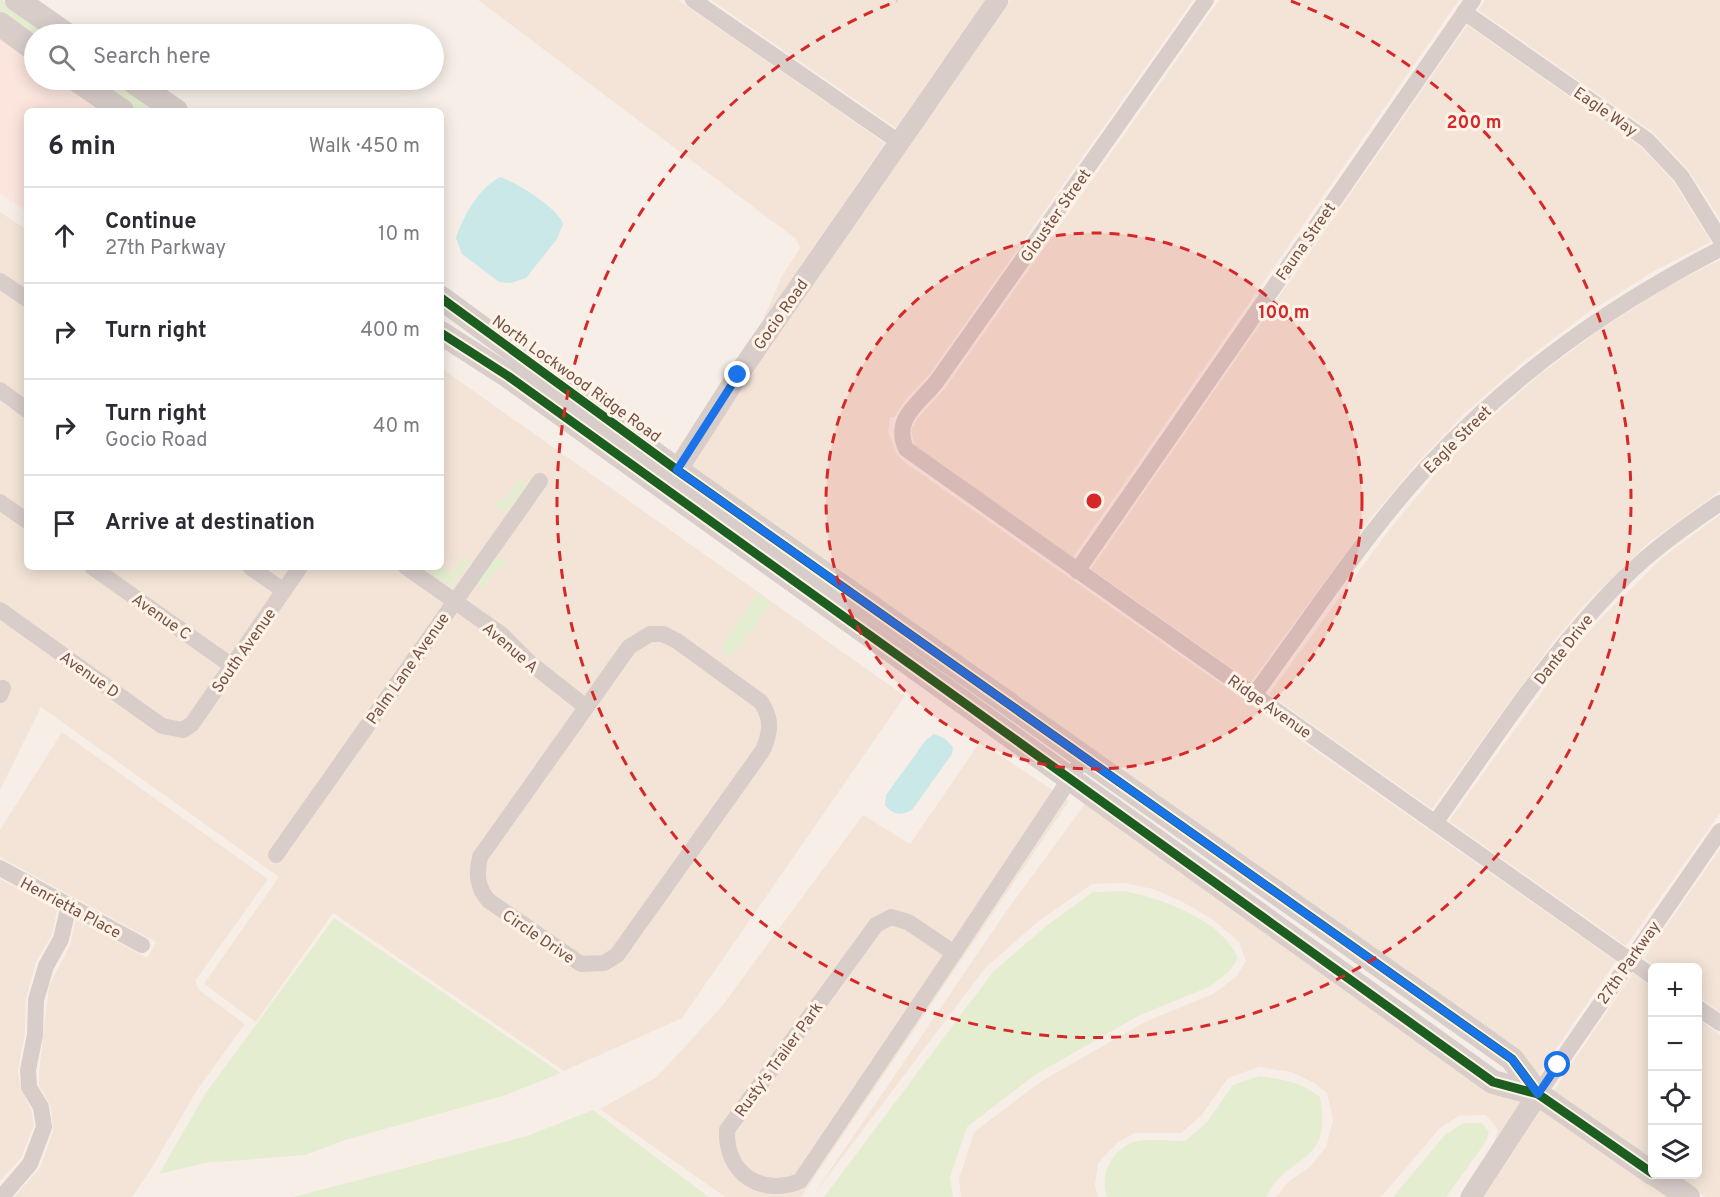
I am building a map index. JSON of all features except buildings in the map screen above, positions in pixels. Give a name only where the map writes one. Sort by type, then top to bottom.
[{"type":"main road","points":[[17,0],[52,24]]},
{"type":"main road","points":[[0,24],[24,42]]},
{"type":"main road","points":[[92,90],[118,108]]},
{"type":"main road","points":[[146,90],[172,108]]},
{"type":"main road","name":"North Lockwood Ridge Road","points":[[444,300],[671,479],[1071,778],[1493,1082],[1538,1094]]},
{"type":"main road","points":[[444,310],[477,324]]},
{"type":"main road","name":"North Lockwood Ridge Road","points":[[444,335],[671,479],[1086,756],[1512,1059],[1538,1094],[1648,1170]]},
{"type":"main road","name":"North Lockwood Ridge Road","points":[[1661,1179],[1688,1197]]},
{"type":"street","points":[[693,0],[899,142]]},
{"type":"street","name":"Gocio Road","points":[[671,479],[738,375],[998,0]]},
{"type":"street","name":"Glouster Street","points":[[901,427],[909,411],[937,381],[1206,0]]},
{"type":"street","name":"Eagle Way","points":[[1468,6],[1647,140],[1681,176],[1720,239]]},
{"type":"street","name":"Fauna Street","points":[[1077,571],[1468,6]]},
{"type":"street","name":"Eagle Street","points":[[1254,695],[1381,524],[1426,469],[1473,420],[1531,368],[1593,322],[1662,279],[1720,249]]},
{"type":"street","points":[[0,280],[24,297]]},
{"type":"street","points":[[0,390],[24,408]]},
{"type":"street","name":"Ridge Avenue","points":[[901,427],[902,441],[908,453],[1648,973]]},
{"type":"street","name":"Palm Lane Avenue","points":[[276,855],[540,481]]},
{"type":"street","points":[[0,502],[24,519]]},
{"type":"street","name":"Dante Drive","points":[[1435,823],[1559,651],[1592,612],[1655,551],[1720,502]]},
{"type":"street","name":"Avenue C","points":[[96,570],[232,666]]},
{"type":"street","points":[[254,570],[284,591]]},
{"type":"street","name":"South Avenue","points":[[183,730],[192,724],[298,570]]},
{"type":"street","name":"Avenue A","points":[[410,570],[501,634],[530,663],[586,707]]},
{"type":"street","name":"Avenue D","points":[[0,610],[162,726],[183,730]]},
{"type":"street","name":"Circle Drive","points":[[658,634],[677,640],[761,702],[770,723],[769,735],[763,750],[617,955],[604,963],[592,966],[572,960],[489,901],[477,880],[480,857],[586,707],[629,647],[644,636],[658,634]]},
{"type":"street","name":"Rusty's Trailer Park","points":[[954,953],[900,918],[883,919],[876,925],[727,1130],[726,1143],[730,1158],[739,1170],[759,1185],[774,1188],[786,1187],[800,1181],[954,953],[1086,756]]},
{"type":"street","name":"27th Parkway","points":[[1538,1094],[1720,831]]},
{"type":"street","name":"Henrietta Place","points":[[0,868],[142,945]]},
{"type":"street","points":[[5,1193],[30,1164],[44,1127],[41,1107],[30,1087],[29,1078],[35,1035],[36,1000],[46,966],[61,939],[69,905]]},
{"type":"street","points":[[1702,1011],[1720,1023]]},
{"type":"street","points":[[1471,1197],[1538,1094]]},
{"type":"shaded area","points":[[478,0],[678,0],[885,143],[761,324],[782,276],[800,248],[796,239]]},
{"type":"shaded area","points":[[711,0],[985,0],[896,128]]},
{"type":"shaded area","points":[[1011,0],[1193,0],[929,375],[907,398],[894,417],[890,417],[888,432],[897,454],[907,464],[1616,961],[1539,1074],[690,468],[747,380]]},
{"type":"shaded area","points":[[1219,0],[1459,0],[1073,557],[915,446],[911,430],[918,418],[946,387]]},
{"type":"shaded area","points":[[1485,0],[1720,0],[1720,219],[1689,171],[1654,133],[1478,10]]},
{"type":"shaded area","points":[[1467,25],[1641,147],[1673,181],[1711,242],[1656,270],[1586,314],[1524,361],[1465,413],[1418,462],[1372,517],[1251,682],[1091,569]]},
{"type":"shaded area","points":[[0,36],[24,54],[24,90],[76,90],[102,108],[24,108],[24,210],[0,193]]},
{"type":"shaded area","points":[[0,212],[24,228],[24,570],[444,570],[444,370],[905,696],[682,1018],[564,1071],[333,913],[256,1022],[204,984],[279,877],[41,707],[0,790]]},
{"type":"shaded area","points":[[1720,260],[1720,491],[1648,543],[1584,605],[1551,645],[1432,809],[1269,694],[1389,530],[1434,476],[1481,427],[1538,376],[1599,330],[1667,287]]},
{"type":"shaded area","points":[[1720,515],[1720,813],[1626,946],[1449,821],[1567,657],[1600,619],[1662,558]]},
{"type":"shaded area","points":[[62,732],[268,879],[195,981],[199,990],[245,1024],[197,1090],[132,1197],[14,1197],[40,1168],[53,1131],[51,1107],[39,1085],[39,1072],[49,986],[70,945],[76,920],[147,958],[156,942],[0,857],[0,830]]},
{"type":"shaded area","points":[[980,742],[1069,801],[801,1197],[725,1197],[600,1109],[657,1077],[722,1006],[863,815],[910,844]]},
{"type":"shaded area","points":[[1087,801],[1523,1100],[1493,1147],[1498,1130],[1485,1115],[1459,1116],[1440,1128],[1381,1197],[1276,1197],[1288,1182],[1310,1167],[1326,1147],[1333,1120],[1327,1093],[1316,1084],[1291,1072],[1259,1067],[1228,1078],[1201,1116],[1181,1133],[1134,1133],[1117,1143],[1098,1163],[1095,1185],[1098,1197],[961,1197],[959,1179],[974,1132],[1040,1082],[1145,1022],[1213,994],[1237,976],[1246,961],[1239,942],[1212,919],[1181,901],[1153,889],[1125,883],[1092,884],[1040,920],[986,967],[812,1197],[1005,913]]},
{"type":"shaded area","points":[[1720,849],[1720,1012],[1702,999],[1702,963],[1651,963],[1644,958]]},
{"type":"shaded area","points":[[0,879],[57,910],[52,935],[36,962],[26,999],[25,1033],[18,1070],[20,1086],[31,1110],[34,1125],[21,1158],[0,1181]]},
{"type":"shaded area","points":[[1633,973],[1648,984],[1648,1158],[1552,1093]]},
{"type":"shaded area","points":[[1702,1022],[1720,1035],[1720,1197],[1705,1197],[1678,1179],[1702,1179]]},
{"type":"shaded area","points":[[1542,1108],[1671,1197],[1484,1197]]},
{"type":"green space","points":[[0,0],[2,0],[39,24],[24,24],[24,28],[0,14]]},
{"type":"green space","points":[[108,90],[133,90],[159,108],[134,108]]},
{"type":"green space","points":[[520,478],[526,485],[507,512],[495,507],[502,497],[506,499]]},
{"type":"green space","points":[[464,556],[471,562],[451,586],[425,570],[444,570],[444,568],[451,573]]},
{"type":"green space","points":[[495,556],[507,561],[502,568],[497,568],[482,590],[477,582]]},
{"type":"green space","points":[[758,593],[772,602],[736,651],[726,656],[722,652],[722,645]]},
{"type":"green space","points":[[1124,891],[1173,905],[1205,922],[1230,944],[1238,958],[1230,971],[1209,987],[1140,1015],[1035,1075],[967,1127],[950,1177],[953,1197],[824,1197],[993,972],[1046,926],[1093,892]]},
{"type":"green space","points":[[334,918],[561,1073],[503,1096],[345,1140],[305,1155],[205,1163],[159,1174],[205,1094]]},
{"type":"green space","points":[[1259,1076],[1291,1082],[1313,1092],[1320,1097],[1322,1120],[1320,1136],[1315,1147],[1275,1182],[1266,1197],[1107,1197],[1106,1171],[1114,1156],[1121,1149],[1128,1144],[1143,1140],[1185,1141],[1207,1122],[1233,1085]]},
{"type":"green space","points":[[593,1110],[709,1197],[293,1197],[527,1136]]},
{"type":"green space","points":[[1463,1123],[1482,1123],[1489,1132],[1485,1143],[1446,1197],[1393,1197],[1445,1135]]},
{"type":"water","points":[[500,177],[516,184],[545,203],[563,224],[557,239],[526,278],[511,283],[499,282],[462,254],[456,238],[473,203],[485,188]]},
{"type":"water","points":[[934,734],[944,738],[953,747],[952,754],[912,810],[900,814],[894,813],[885,805],[886,795],[926,740]]},
{"type":"cycle path","points":[[444,300],[677,470],[1512,1059],[1538,1094],[1648,1170]]},
{"type":"cycle path","points":[[444,335],[508,376],[1493,1082],[1538,1094]]},
{"type":"route","points":[[738,375],[677,470],[1086,756],[1512,1059],[1538,1094],[1558,1065]]}]
